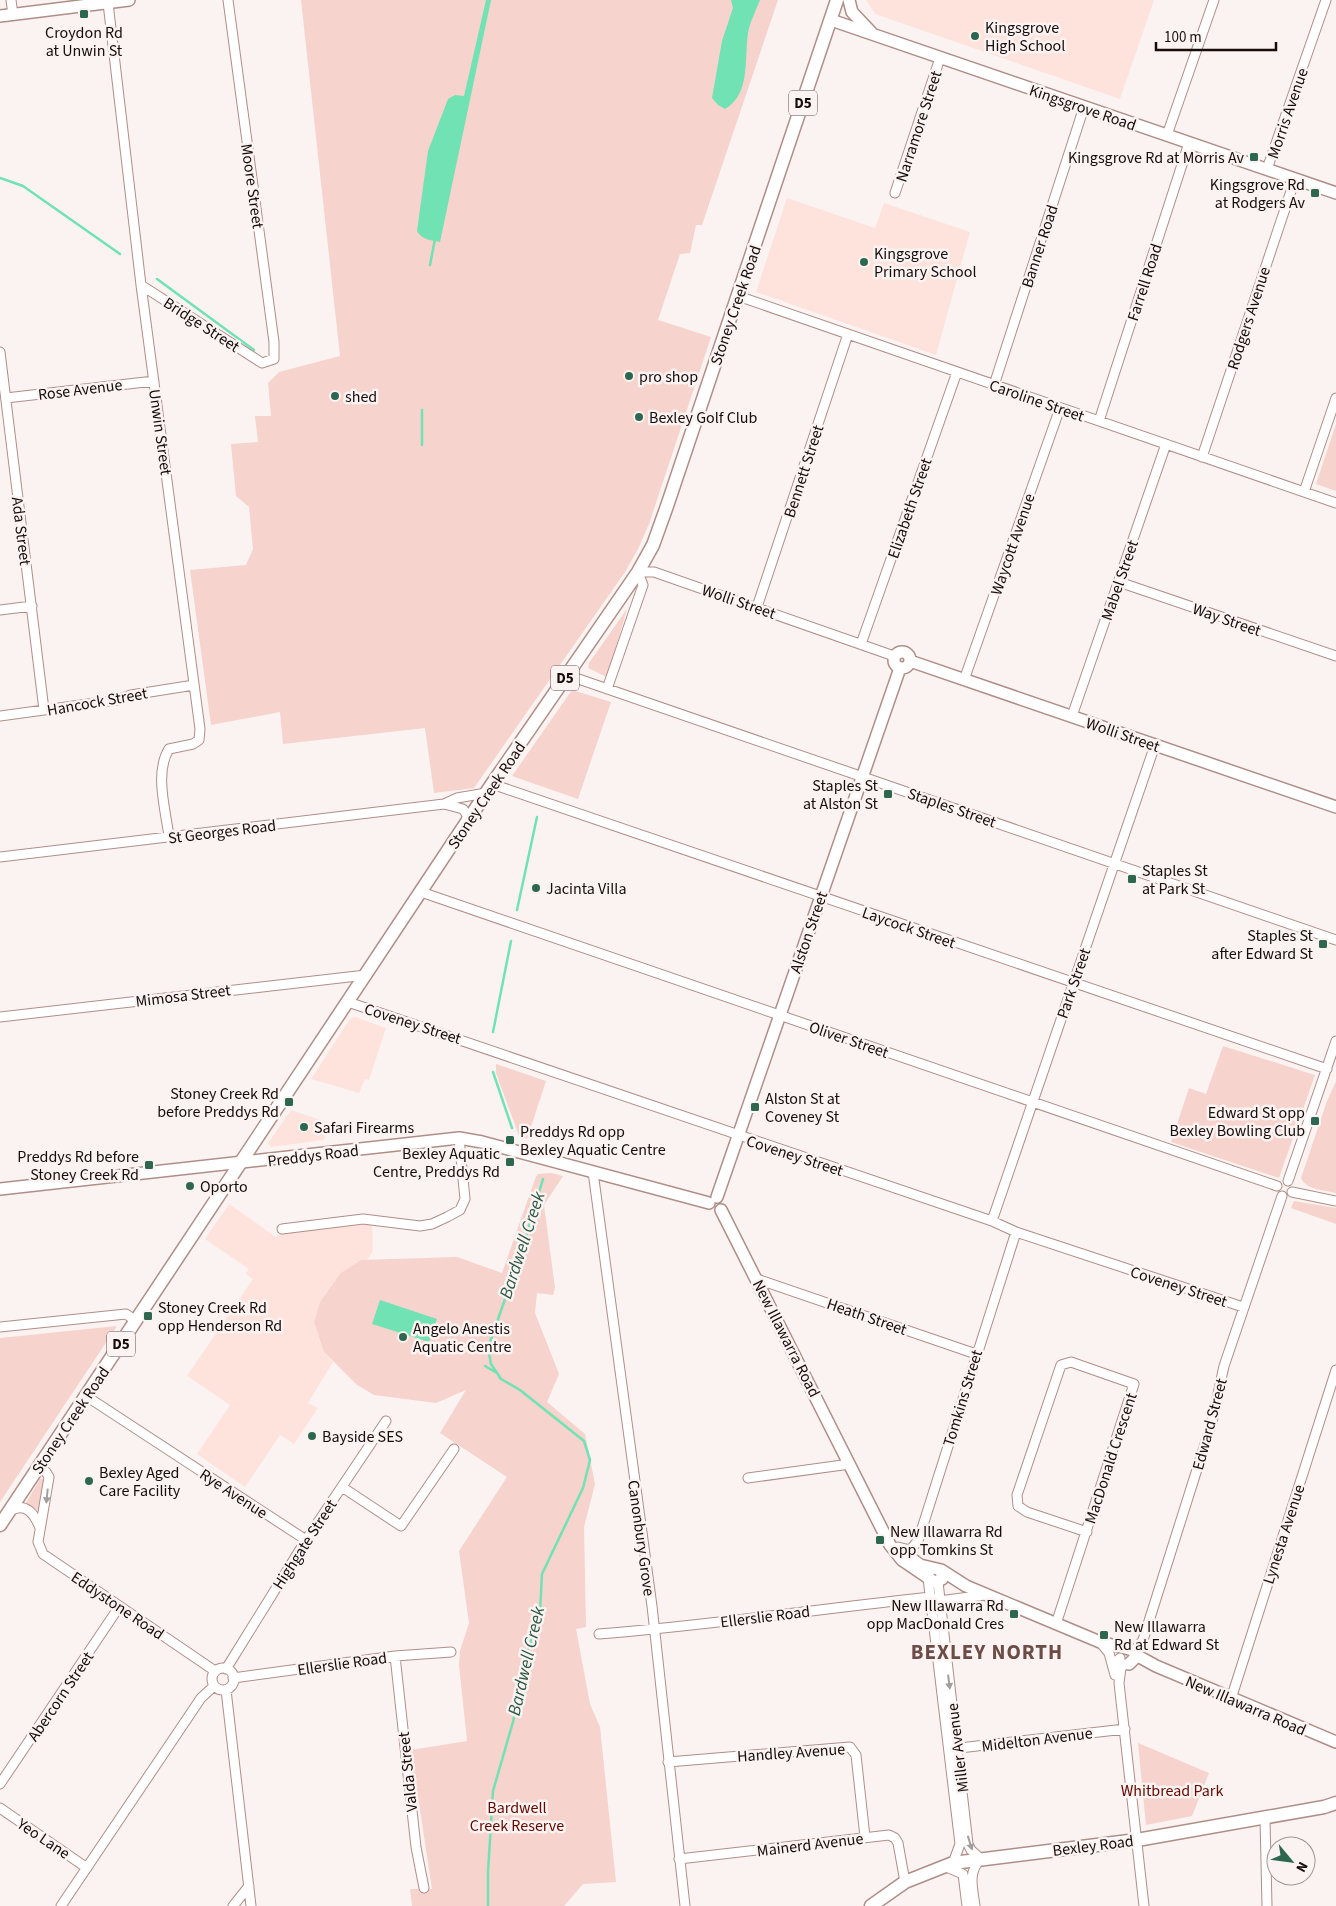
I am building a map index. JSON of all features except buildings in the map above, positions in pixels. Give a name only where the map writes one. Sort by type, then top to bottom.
[{"type":"main road","points":[[0,16],[129,0]]},
{"type":"main road","name":"Stoney Creek Road","points":[[0,1525],[489,789],[638,572],[658,531],[838,0]]},
{"type":"main road","points":[[849,0],[852,12],[874,36]]},
{"type":"main road","name":"Kingsgrove Road","points":[[831,20],[1336,193]]},
{"type":"main road","points":[[904,652],[909,656],[908,666],[900,668],[894,664],[894,656],[904,652]]},
{"type":"main road","name":"Wolli Street","points":[[910,661],[1336,807]]},
{"type":"main road","name":"Alston Street","points":[[713,1200],[738,1136],[861,776],[900,668]]},
{"type":"main road","name":"Preddys Road","points":[[0,1189],[459,1138],[482,1142],[592,1172],[713,1200],[713,1211],[721,1210]]},
{"type":"main road","name":"New Illawarra Road","points":[[721,1210],[893,1551],[908,1566],[974,1589],[1100,1642],[1128,1657],[1156,1666],[1336,1742]]},
{"type":"main road","name":"New Illawarra Road","points":[[851,1466],[855,1469],[898,1548],[935,1576]]},
{"type":"main road","name":"Bexley Road","points":[[871,1906],[905,1882],[948,1865],[981,1859],[1137,1840],[1330,1807],[1336,1802]]},
{"type":"street","points":[[11,0],[13,15]]},
{"type":"street","name":"Moore Street","points":[[228,0],[274,342],[274,359],[262,363]]},
{"type":"street","points":[[1167,135],[1214,0]]},
{"type":"street","name":"Morris Avenue","points":[[1267,169],[1326,0]]},
{"type":"street","name":"Unwin Street","points":[[112,2],[141,285],[200,729],[199,740],[193,744],[169,749],[164,758],[162,780],[169,837]]},
{"type":"street","name":"Narramore Street","points":[[895,194],[940,58]]},
{"type":"street","name":"Banner Road","points":[[994,385],[1084,107]]},
{"type":"street","name":"Farrell Road","points":[[1099,421],[1190,143]]},
{"type":"street","name":"Rodgers Avenue","points":[[1202,457],[1295,179]]},
{"type":"street","name":"Bridge Street","points":[[141,285],[262,363]]},
{"type":"street","name":"Caroline Street","points":[[738,296],[1336,503]]},
{"type":"street","name":"Bennett Street","points":[[757,607],[848,334]]},
{"type":"street","name":"Ada Street","points":[[0,352],[44,710]]},
{"type":"street","name":"Elizabeth Street","points":[[861,644],[957,372]]},
{"type":"street","name":"Rose Avenue","points":[[6,398],[154,380]]},
{"type":"street","points":[[1304,492],[1336,398]]},
{"type":"street","name":"Waycott Avenue","points":[[964,680],[1060,408]]},
{"type":"street","name":"Mabel Street","points":[[1072,716],[1166,444]]},
{"type":"street","points":[[607,689],[643,585],[638,572]]},
{"type":"street","name":"Wolli Street","points":[[638,572],[654,572],[894,656]]},
{"type":"street","name":"Way Street","points":[[1119,582],[1336,656]]},
{"type":"street","points":[[0,610],[32,606]]},
{"type":"street","name":"Staples Street","points":[[568,675],[1336,940]]},
{"type":"street","name":"Hancock Street","points":[[0,716],[118,700],[131,695],[194,685]]},
{"type":"street","name":"Park Street","points":[[992,1220],[1155,745]]},
{"type":"street","name":"St Georges Road","points":[[0,857],[444,804],[489,789]]},
{"type":"street","name":"Laycock Street","points":[[489,789],[820,896],[1327,1069]]},
{"type":"street","points":[[444,804],[463,809],[467,816],[466,824]]},
{"type":"street","name":"Oliver Street","points":[[421,892],[1277,1186]]},
{"type":"street","name":"Mimosa Street","points":[[0,1017],[366,975]]},
{"type":"street","name":"Coveney Street","points":[[348,1002],[494,1049],[738,1136],[992,1220],[1016,1232],[1243,1307]]},
{"type":"street","points":[[1288,1181],[1336,1041]]},
{"type":"street","points":[[282,1229],[363,1219],[426,1226],[447,1217],[460,1210],[465,1199],[459,1138]]},
{"type":"street","name":"Canonbury Grove","points":[[592,1172],[655,1630],[685,1906]]},
{"type":"street","points":[[1280,1181],[1288,1181],[1293,1187],[1292,1192],[1286,1197],[1282,1196],[1277,1192],[1277,1186],[1280,1181]]},
{"type":"street","points":[[1292,1192],[1336,1201]]},
{"type":"street","name":"Edward Street","points":[[1117,1679],[1120,1669],[1128,1657],[1144,1640],[1212,1422],[1224,1366],[1282,1196]]},
{"type":"street","name":"Tomkins Street","points":[[898,1548],[910,1550],[918,1540],[1016,1232]]},
{"type":"street","name":"Heath Street","points":[[757,1279],[976,1354]]},
{"type":"street","points":[[0,1327],[126,1314],[136,1321]]},
{"type":"street","name":"MacDonald Crescent","points":[[1056,1624],[1086,1532],[1134,1384],[1071,1362],[1061,1366],[1017,1495],[1018,1506],[1027,1512],[1086,1532]]},
{"type":"street","name":"Lynesta Avenue","points":[[1231,1698],[1336,1370]]},
{"type":"street","name":"Rye Avenue","points":[[86,1396],[306,1540]]},
{"type":"street","name":"Highgate Street","points":[[226,1669],[306,1540],[386,1422]]},
{"type":"street","points":[[342,1488],[401,1526],[454,1449]]},
{"type":"street","points":[[748,1478],[851,1466]]},
{"type":"street","name":"Eddystone Road","points":[[39,1467],[49,1477],[40,1529],[39,1545],[43,1554],[215,1671]]},
{"type":"street","name":"Eddystone Road","points":[[10,1511],[18,1508],[28,1510],[35,1516],[40,1529]]},
{"type":"street","name":"Miller Avenue","points":[[935,1576],[935,1599],[953,1749],[968,1844],[970,1850],[981,1859]]},
{"type":"street","name":"Ellerslie Road","points":[[599,1634],[655,1630],[971,1595],[990,1596]]},
{"type":"street","name":"Abercorn Street","points":[[0,1784],[119,1607]]},
{"type":"street","points":[[1144,1640],[1146,1654],[1156,1666]]},
{"type":"street","points":[[1100,1642],[1109,1653],[1117,1679],[1125,1729],[1144,1906]]},
{"type":"street","name":"Ellerslie Road","points":[[233,1678],[395,1656],[451,1652]]},
{"type":"street","name":"Valda Street","points":[[395,1656],[416,1847],[424,1888]]},
{"type":"street","points":[[214,1686],[212,1680],[215,1671],[226,1669],[233,1678],[232,1685],[226,1690]]},
{"type":"street","points":[[214,1686],[226,1690]]},
{"type":"street","points":[[62,1906],[201,1698],[214,1686]]},
{"type":"street","points":[[226,1690],[251,1906]]},
{"type":"street","name":"Midelton Avenue","points":[[953,1749],[1125,1729]]},
{"type":"street","name":"Handley Avenue","points":[[668,1762],[850,1746],[856,1755],[865,1837]]},
{"type":"street","name":"Miller Avenue","points":[[948,1865],[960,1844],[953,1749]]},
{"type":"street","name":"Yeo Lane","points":[[0,1808],[87,1868]]},
{"type":"street","points":[[1265,1818],[1267,1906]]},
{"type":"street","name":"Mainerd Avenue","points":[[679,1859],[889,1835],[897,1840],[905,1882]]},
{"type":"street","points":[[975,1906],[972,1874],[975,1866],[981,1859]]},
{"type":"street","points":[[948,1865],[963,1874],[967,1906]]},
{"type":"street","points":[[232,1906],[248,1886]]},
{"type":"shaded area","points":[[486,0],[491,0],[440,242],[430,240],[421,236],[417,231],[428,151],[448,99],[455,95],[464,96]]},
{"type":"shaded area","points":[[731,0],[760,0],[748,33],[743,85],[733,102],[725,109],[712,98],[722,41],[733,8]]},
{"type":"shaded area","points":[[866,0],[1154,0],[1120,99],[875,14]]},
{"type":"shaded area","name":"Kingsgrove Primary School","points":[[787,198],[875,228],[884,203],[970,232],[936,355],[756,292]]},
{"type":"shaded area","points":[[355,1017],[386,1028],[369,1080],[365,1079],[359,1093],[311,1079],[350,1019]]},
{"type":"shaded area","name":"Safari Firearms","points":[[291,1110],[330,1123],[324,1140],[271,1147],[268,1143]]},
{"type":"shaded area","points":[[229,1204],[276,1237],[281,1233],[372,1223],[373,1251],[367,1260],[361,1260],[320,1302],[314,1322],[324,1352],[333,1362],[308,1403],[318,1408],[294,1444],[280,1435],[245,1487],[197,1454],[230,1405],[187,1376],[253,1279],[246,1274],[249,1269],[205,1239]]},
{"type":"shaded area","points":[[380,1300],[437,1319],[429,1342],[372,1324]]},
{"type":"green space","points":[[301,0],[778,0],[702,225],[696,225],[690,253],[680,254],[658,320],[711,337],[649,524],[625,572],[474,788],[434,793],[425,728],[283,744],[280,712],[211,725],[190,570],[246,565],[253,549],[249,507],[236,496],[231,444],[258,442],[255,416],[271,416],[268,383],[279,372],[340,356]]},
{"type":"green space","points":[[1336,424],[1336,491],[1316,484]]},
{"type":"green space","points":[[627,609],[607,677],[588,668],[589,663]]},
{"type":"green space","points":[[572,690],[611,702],[578,799],[512,776]]},
{"type":"green space","points":[[1223,1046],[1315,1075],[1279,1178],[1171,1142],[1189,1088],[1206,1094]]},
{"type":"green space","points":[[496,1064],[546,1081],[527,1139],[519,1136],[496,1073]]},
{"type":"green space","points":[[1336,1081],[1336,1193],[1311,1187],[1303,1182],[1301,1178],[1327,1101]]},
{"type":"green space","name":"Bardwell Creek Reserve","points":[[551,1173],[563,1176],[544,1205],[555,1288],[553,1295],[537,1293],[535,1313],[559,1374],[547,1402],[585,1434],[595,1484],[584,1527],[586,1627],[576,1629],[590,1704],[600,1727],[616,1882],[583,1884],[564,1906],[412,1906],[410,1889],[432,1889],[411,1750],[467,1741],[459,1665],[460,1651],[469,1623],[459,1551],[507,1477],[440,1433],[466,1390],[436,1403],[374,1395],[357,1385],[324,1352],[314,1322],[320,1302],[341,1273],[361,1260],[457,1257],[502,1273],[535,1179],[538,1174]]},
{"type":"green space","points":[[1294,1201],[1336,1208],[1336,1224],[1291,1208]]},
{"type":"green space","points":[[117,1326],[0,1502],[0,1338]]},
{"type":"green space","points":[[44,1478],[39,1511],[26,1503],[40,1479]]},
{"type":"green space","name":"Whitbread Park","points":[[1138,1743],[1209,1773],[1192,1816],[1146,1825]]},
{"type":"waterway","points":[[0,178],[23,186],[120,254]]},
{"type":"waterway","name":"Bardwell Creek","points":[[430,265],[435,239]]},
{"type":"waterway","points":[[157,279],[254,350]]},
{"type":"waterway","name":"Bardwell Creek","points":[[422,410],[422,445]]},
{"type":"waterway","name":"Bardwell Creek","points":[[517,910],[537,817]]},
{"type":"waterway","name":"Bardwell Creek","points":[[493,1032],[511,941]]},
{"type":"waterway","name":"Bardwell Creek","points":[[493,1072],[512,1128]]},
{"type":"waterway","name":"Bardwell Creek","points":[[488,1906],[493,1791],[513,1722],[526,1657],[540,1612],[542,1574],[583,1488],[590,1460],[584,1441],[520,1390],[501,1379],[491,1364],[488,1348],[522,1250],[543,1179]]},
{"type":"waterway","name":"Bardwell Creek","points":[[485,1366],[497,1373]]},
{"type":"place","name":"Croydon Rd at Unwin St","points":[[84,14]]},
{"type":"place","name":"Kingsgrove High School","points":[[975,36]]},
{"type":"place","name":"Kingsgrove Rd at Morris Av","points":[[1254,157]]},
{"type":"place","name":"Kingsgrove Rd at Rodgers Av","points":[[1315,193]]},
{"type":"place","name":"Kingsgrove Primary School","points":[[864,262]]},
{"type":"place","name":"pro shop","points":[[629,376]]},
{"type":"place","name":"shed","points":[[335,396]]},
{"type":"place","name":"Bexley Golf Club","points":[[639,417]]},
{"type":"place","name":"Staples St at Alston St","points":[[888,794]]},
{"type":"place","name":"Staples St at Park St","points":[[1132,879]]},
{"type":"place","name":"Jacinta Villa","points":[[536,888]]},
{"type":"place","name":"Staples St after Edward St","points":[[1323,944]]},
{"type":"place","name":"Stoney Creek Rd before Preddys Rd","points":[[289,1102]]},
{"type":"place","name":"Alston St at Coveney St","points":[[755,1107]]},
{"type":"place","name":"Edward St opp Bexley Bowling Club","points":[[1315,1121]]},
{"type":"place","name":"Safari Firearms","points":[[304,1127]]},
{"type":"place","name":"Preddys Rd opp Bexley Aquatic Centre","points":[[510,1140]]},
{"type":"place","name":"Bexley Aquatic Centre, Preddys Rd","points":[[510,1162]]},
{"type":"place","name":"Preddys Rd before Stoney Creek Rd","points":[[149,1165]]},
{"type":"place","name":"Oporto","points":[[190,1186]]},
{"type":"place","name":"Stoney Creek Rd opp Henderson Rd","points":[[148,1316]]},
{"type":"place","name":"Angelo Anestis Aquatic Centre","points":[[403,1337]]},
{"type":"place","name":"Bayside SES","points":[[312,1436]]},
{"type":"place","name":"Bexley Aged Care Facility","points":[[89,1481]]},
{"type":"place","name":"New Illawarra Rd opp Tomkins St","points":[[880,1540]]},
{"type":"place","name":"New Illawarra Rd opp MacDonald Cres","points":[[1014,1614]]},
{"type":"place","name":"New Illawarra Rd at Edward St","points":[[1104,1635]]},
{"type":"district","name":"BEXLEY NORTH","points":[[987,1652]]}]
